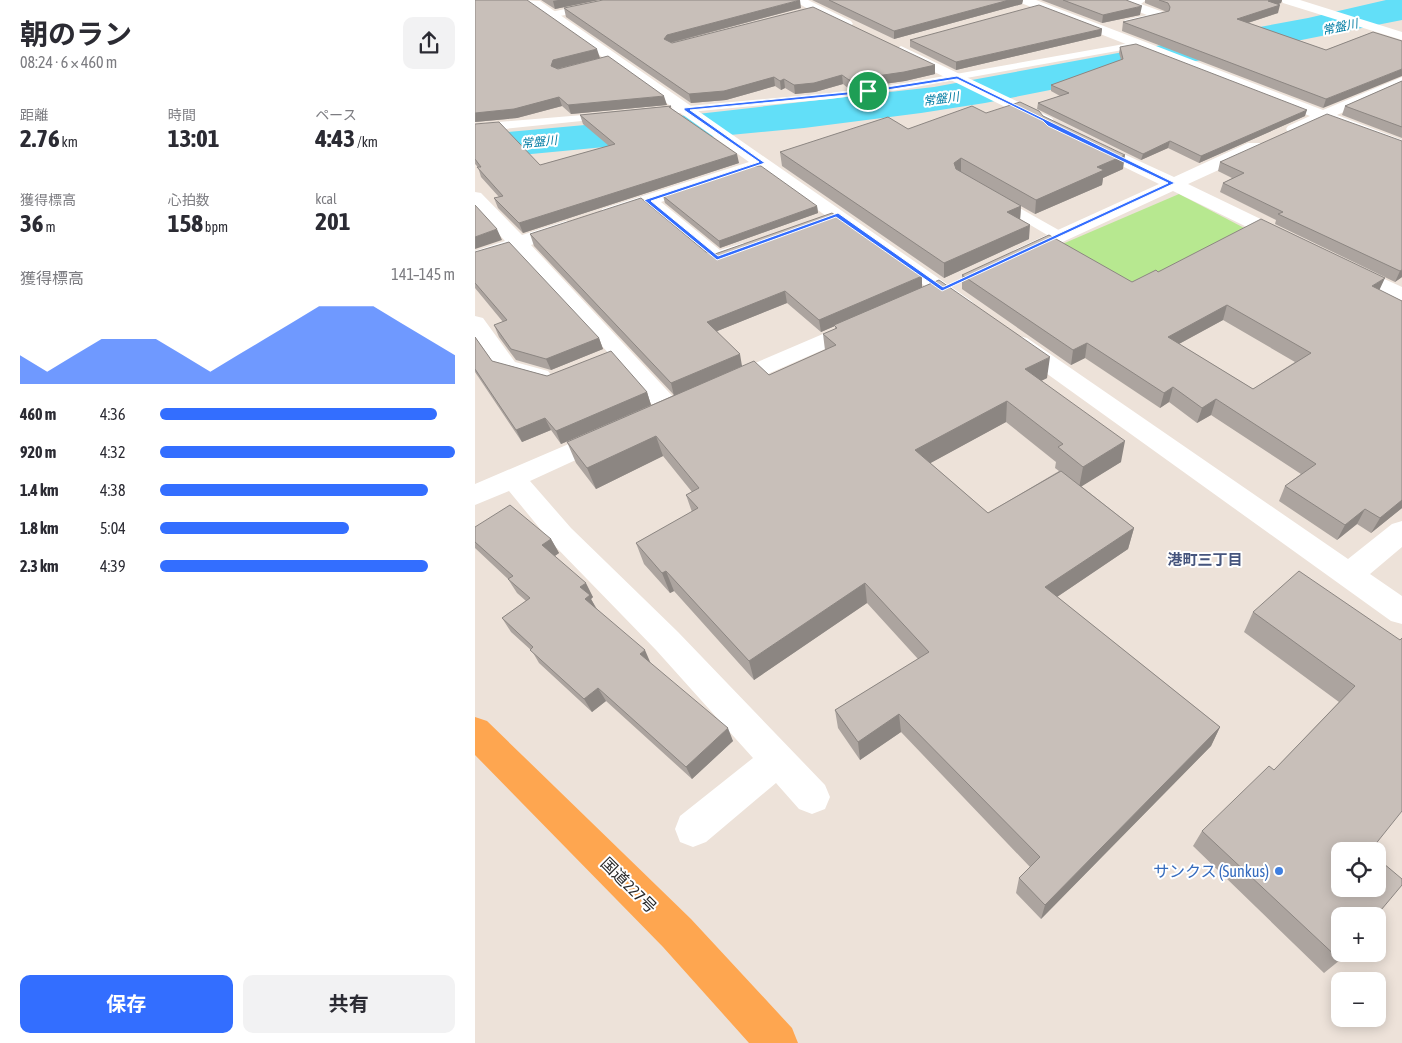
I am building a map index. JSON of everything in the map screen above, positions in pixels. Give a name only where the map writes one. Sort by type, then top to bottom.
[{"type":"highway","name":"国道227号","points":[[475,732],[677,933],[777,1043]]},
{"type":"street","points":[[525,0],[536,4],[762,163],[827,218],[942,289],[1402,612]]},
{"type":"street","points":[[798,0],[862,31]]},
{"type":"street","points":[[1102,29],[1161,16],[1130,4],[1140,0]]},
{"type":"street","points":[[1287,0],[1399,33]]},
{"type":"street","points":[[1023,5],[1039,6],[1102,29],[1402,146]]},
{"type":"street","points":[[912,41],[889,45],[959,78],[1058,129]]},
{"type":"street","points":[[1005,261],[1172,183],[1402,81]]},
{"type":"street","points":[[1076,137],[1305,248]]},
{"type":"street","points":[[475,257],[762,163]]},
{"type":"street","points":[[475,197],[517,243],[612,356],[669,408]]},
{"type":"street","points":[[647,200],[717,258],[763,242]]},
{"type":"street","points":[[1331,260],[1402,295]]},
{"type":"street","points":[[714,389],[878,317]]},
{"type":"street","points":[[475,323],[507,366],[553,380],[561,376]]},
{"type":"street","points":[[475,496],[625,428]]},
{"type":"street","points":[[513,478],[561,535],[667,641],[812,797]]},
{"type":"street","points":[[1349,574],[1402,531]]},
{"type":"street","points":[[693,829],[777,760]]},
{"type":"lane","points":[[551,15],[620,0]]},
{"type":"lane","points":[[798,14],[817,9]]},
{"type":"lane","points":[[639,113],[830,96],[905,86],[1144,45]]},
{"type":"lane","points":[[596,64],[614,59]]},
{"type":"lane","points":[[475,128],[620,115]]},
{"type":"lane","points":[[986,193],[1059,236]]},
{"type":"green space","points":[[1179,194],[1250,231],[1130,288],[1060,245]]},
{"type":"water","name":"常盤川","points":[[1386,0],[1402,0],[1402,20],[985,103],[921,113],[804,128],[521,155],[475,135],[662,118],[934,87],[1308,18]]},
{"type":"building","points":[[475,0],[527,0],[597,49],[553,60],[551,66],[558,69],[608,56],[664,96],[568,105],[559,97],[514,109],[475,113]]},
{"type":"building","points":[[603,0],[800,0],[667,35],[664,39],[672,43],[813,7],[935,65],[904,72],[849,80],[842,75],[814,83],[794,85],[784,79],[780,81],[774,77],[724,91],[689,94],[564,8]]},
{"type":"building","points":[[829,0],[1009,0],[894,31]]},
{"type":"building","points":[[1063,0],[1126,0],[1142,6],[1103,15]]},
{"type":"building","points":[[1159,0],[1270,0],[1268,1],[1280,5],[1237,19],[1326,50],[1373,32],[1402,41],[1402,69],[1326,99],[1123,22],[1169,11],[1168,3]]},
{"type":"building","points":[[1039,5],[1102,29],[956,62],[910,40]]},
{"type":"building","points":[[1136,44],[1307,110],[1201,156],[1170,141],[1143,154],[1038,103],[1069,93],[1051,85],[1123,59],[1120,47]]},
{"type":"building","points":[[1402,81],[1402,127],[1345,106]]},
{"type":"building","points":[[1020,102],[1039,111],[1043,116],[1125,155],[1097,167],[1104,170],[1036,200],[961,158],[954,163],[956,169],[1021,206],[1007,212],[1030,225],[944,263],[780,152],[888,117],[908,129],[972,106],[986,113]]},
{"type":"building","points":[[671,106],[669,107],[737,154],[519,223],[494,198],[503,196],[477,167],[481,167],[475,159],[475,124],[499,122],[540,165],[615,144],[580,115]]},
{"type":"building","points":[[1327,114],[1402,141],[1402,270],[1400,271],[1278,214],[1283,212],[1223,183],[1244,173],[1220,162]]},
{"type":"building","points":[[752,166],[761,166],[817,206],[719,241],[663,196]]},
{"type":"building","points":[[641,198],[706,252],[715,254],[832,213],[922,276],[819,320],[785,291],[707,322],[740,354],[671,383],[530,234]]},
{"type":"building","points":[[475,205],[497,229],[475,237]]},
{"type":"building","points":[[1261,219],[1385,278],[1372,286],[1402,301],[1402,500],[1380,518],[1365,509],[1345,525],[1285,486],[1316,464],[1216,399],[1202,408],[1173,387],[1164,393],[1087,343],[1073,350],[962,275],[1049,235],[1132,282],[1156,270],[1158,272]],"holes":[[[1227,305],[1311,353],[1253,389],[1168,337]]]},
{"type":"building","points":[[509,242],[599,338],[546,359],[511,349],[494,325],[507,320],[475,283],[475,252]]},
{"type":"building","points":[[939,280],[1050,357],[1025,369],[1125,441],[1083,467],[1058,447],[1063,444],[1007,401],[915,450],[988,513],[1061,471],[1134,528],[1045,587],[1220,727],[1045,905],[1019,878],[1040,857],[899,714],[858,742],[835,710],[929,652],[865,583],[749,661],[666,571],[662,573],[636,543],[698,508],[686,495],[699,488],[656,436],[587,468],[567,442],[754,361],[769,375],[836,345],[823,334],[837,328],[834,325]]},
{"type":"building","points":[[475,337],[492,361],[547,376],[611,351],[647,392],[556,431],[545,418],[516,430],[475,369]]},
{"type":"building","points":[[510,505],[551,539],[542,545],[586,583],[580,587],[590,595],[585,599],[645,650],[640,654],[728,728],[686,767],[598,688],[584,699],[530,650],[533,647],[502,618],[530,598],[508,579],[513,576],[475,542],[475,527]]},
{"type":"building","points":[[1299,571],[1400,640],[1402,638],[1402,811],[1377,842],[1331,842],[1331,897],[1386,897],[1386,866],[1402,879],[1402,885],[1384,907],[1331,907],[1331,952],[1202,831],[1269,766],[1274,770],[1355,686],[1253,612]]},
{"type":"place","name":"サンクス (Sunkus)","points":[[1279,871]]},
{"type":"district","name":"港町三丁目","points":[[1205,560]]},
{"type":"route","points":[[957,77],[1172,183],[942,289],[836,214],[717,258],[647,200],[762,163],[685,109],[868,91],[957,77]]}]
